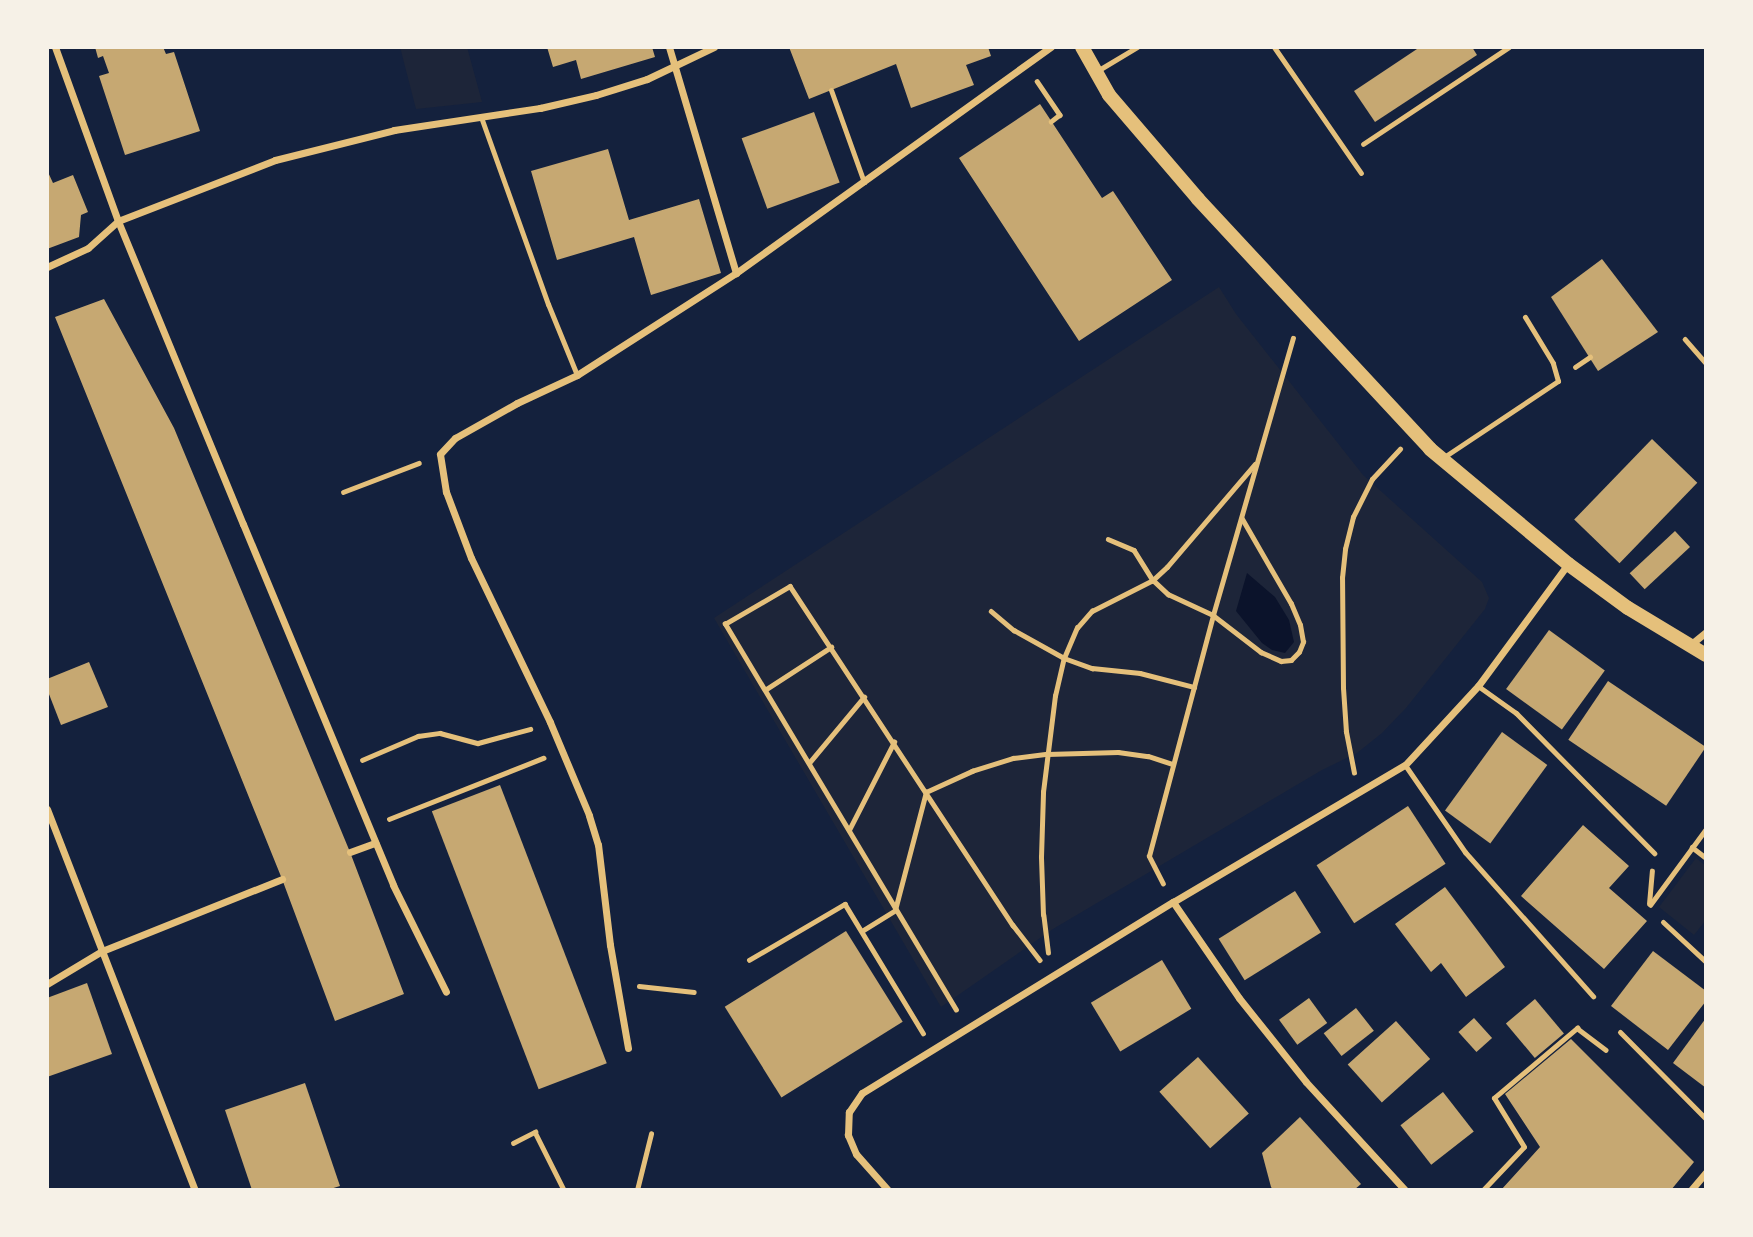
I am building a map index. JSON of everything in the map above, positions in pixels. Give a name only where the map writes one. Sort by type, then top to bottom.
[{"type":"main road","points":[[1082,47],[1109,95],[1198,199],[1415,433],[1442,459],[1568,564],[1628,608],[1706,655]]},
{"type":"street","points":[[55,47],[118,221],[375,844],[412,928],[446,992]]},
{"type":"street","points":[[669,47],[736,273]]},
{"type":"street","points":[[47,267],[88,248],[118,221],[275,160],[394,131],[596,95],[676,67],[715,47]]},
{"type":"street","points":[[628,1048],[598,845],[589,815],[550,722],[471,558],[446,492],[440,454],[455,438],[517,403],[577,375],[736,273],[1051,47]]},
{"type":"street","points":[[888,1190],[856,1154],[848,1135],[849,1112],[862,1093],[1172,902],[1405,765],[1478,686],[1568,564]]},
{"type":"street","points":[[1689,645],[1706,632]]},
{"type":"street","points":[[47,809],[195,1190]]},
{"type":"street","points":[[350,852],[375,844]]},
{"type":"street","points":[[47,984],[102,951],[282,879]]},
{"type":"street","points":[[1172,902],[1240,998],[1306,1082],[1405,1190]]},
{"type":"street","points":[[1691,1190],[1706,1172]]},
{"type":"lane","points":[[1095,72],[1137,47]]},
{"type":"lane","points":[[1274,47],[1361,173]]},
{"type":"lane","points":[[831,90],[864,182]]},
{"type":"lane","points":[[481,117],[548,304],[577,375]]},
{"type":"lane","points":[[1442,459],[1558,381],[1553,363],[1525,317]]},
{"type":"lane","points":[[1478,686],[1516,713],[1654,853]]},
{"type":"lane","points":[[1405,765],[1465,852],[1593,996]]},
{"type":"lane","points":[[1663,922],[1706,962]]},
{"type":"lane","points":[[1620,1032],[1706,1119]]},
{"type":"path","points":[[1348,154],[1509,47]]},
{"type":"path","points":[[1041,87],[1060,116],[1051,122]]},
{"type":"path","points":[[1172,902],[1149,856],[1213,615],[1301,310]]},
{"type":"path","points":[[1685,339],[1706,363]]},
{"type":"path","points":[[1577,366],[1590,357]]},
{"type":"path","points":[[1358,793],[1346,732],[1344,699],[1342,599],[1345,549],[1353,517],[1372,479],[1415,433]]},
{"type":"path","points":[[344,492],[440,454]]},
{"type":"path","points":[[1052,975],[1043,915],[1041,857],[1047,754],[1065,658],[1077,628],[1092,611],[1153,580],[1258,461]]},
{"type":"path","points":[[1108,539],[1134,550],[1153,580],[1168,594],[1213,615],[1272,658],[1291,660],[1299,652],[1303,642],[1300,625],[1291,604],[1241,519]]},
{"type":"path","points":[[967,1028],[726,624],[790,586],[865,696],[1013,925],[1052,975]]},
{"type":"path","points":[[991,611],[1014,630],[1065,658],[1093,668],[1140,673],[1194,687]]},
{"type":"path","points":[[765,690],[831,647]]},
{"type":"path","points":[[809,763],[865,696]]},
{"type":"path","points":[[344,768],[418,736],[440,733],[478,743],[499,740],[550,722]]},
{"type":"path","points":[[849,830],[894,742]]},
{"type":"path","points":[[368,827],[563,751]]},
{"type":"path","points":[[926,792],[1013,758],[1047,754],[1118,752],[1148,756],[1172,764]]},
{"type":"path","points":[[862,931],[895,909],[926,792]]},
{"type":"path","points":[[1648,906],[1706,829]]},
{"type":"path","points":[[1692,847],[1706,858]]},
{"type":"path","points":[[1654,853],[1648,906],[1663,922]]},
{"type":"path","points":[[749,960],[845,904],[933,1049]]},
{"type":"path","points":[[617,983],[694,992]]},
{"type":"path","points":[[1483,1190],[1524,1147],[1494,1098],[1577,1028],[1608,1052]]},
{"type":"path","points":[[513,1143],[536,1132],[564,1190]]},
{"type":"path","points":[[637,1190],[651,1135]]},
{"type":"shaded area","points":[[400,47],[467,47],[482,102],[416,109]]},
{"type":"shaded area","points":[[1219,287],[1236,314],[1363,475],[1482,582],[1489,598],[1485,609],[1406,708],[1382,733],[1357,753],[1322,770],[1053,929],[941,1007],[714,618]]},
{"type":"shaded area","points":[[1247,573],[1275,597],[1289,620],[1294,642],[1285,653],[1272,650],[1262,643],[1236,611]]},
{"type":"shaded area","points":[[1696,858],[1706,866],[1706,920],[1694,935],[1659,907]]},
{"type":"building","points":[[95,47],[163,47],[166,54],[174,52],[200,131],[125,155],[99,76],[109,73],[103,56],[98,58]]},
{"type":"building","points":[[547,47],[652,47],[655,57],[581,79],[576,60],[553,67]]},
{"type":"building","points":[[789,47],[988,47],[991,56],[966,65],[974,85],[911,108],[896,64],[809,99]]},
{"type":"building","points":[[1420,47],[1472,47],[1477,55],[1375,122],[1354,91]]},
{"type":"building","points":[[1040,104],[1102,198],[1113,191],[1172,280],[1079,341],[959,158]]},
{"type":"building","points":[[814,112],[840,182],[767,209],[742,138]]},
{"type":"building","points":[[608,149],[629,220],[699,199],[721,273],[651,295],[634,237],[557,260],[531,171]]},
{"type":"building","points":[[47,170],[53,183],[73,175],[88,212],[81,215],[79,237],[47,249]]},
{"type":"building","points":[[1602,259],[1658,332],[1598,371],[1551,297]]},
{"type":"building","points":[[104,299],[174,428],[350,852],[404,994],[335,1021],[282,879],[55,317]]},
{"type":"building","points":[[1652,439],[1697,483],[1620,563],[1574,520]]},
{"type":"building","points":[[1675,531],[1690,547],[1645,589],[1630,573]]},
{"type":"building","points":[[1549,630],[1605,671],[1562,730],[1506,689]]},
{"type":"building","points":[[89,662],[108,707],[61,725],[47,689],[47,679]]},
{"type":"building","points":[[1608,681],[1706,747],[1666,806],[1568,740]]},
{"type":"building","points":[[1502,732],[1547,765],[1490,843],[1445,810]]},
{"type":"building","points":[[500,785],[607,1063],[539,1089],[432,811]]},
{"type":"building","points":[[1408,806],[1446,864],[1354,923],[1317,865]]},
{"type":"building","points":[[1583,825],[1629,866],[1609,888],[1647,921],[1604,969],[1521,896]]},
{"type":"building","points":[[1445,887],[1505,967],[1466,997],[1441,963],[1431,972],[1395,924]]},
{"type":"building","points":[[1295,891],[1321,933],[1245,980],[1219,939]]},
{"type":"building","points":[[846,931],[903,1022],[781,1098],[725,1007]]},
{"type":"building","points":[[1653,951],[1706,991],[1706,1001],[1668,1050],[1611,1006]]},
{"type":"building","points":[[1162,960],[1191,1009],[1120,1052],[1091,1003]]},
{"type":"building","points":[[87,983],[112,1054],[47,1077],[47,998]]},
{"type":"building","points":[[1309,998],[1327,1023],[1297,1045],[1279,1020]]},
{"type":"building","points":[[1535,999],[1564,1033],[1535,1058],[1506,1023]]},
{"type":"building","points":[[1356,1008],[1374,1031],[1342,1056],[1324,1033]]},
{"type":"building","points":[[1474,1018],[1492,1038],[1476,1052],[1458,1032]]},
{"type":"building","points":[[1706,1018],[1706,1088],[1673,1063]]},
{"type":"building","points":[[1396,1021],[1430,1059],[1382,1102],[1348,1064]]},
{"type":"building","points":[[1571,1039],[1694,1162],[1671,1190],[1501,1190],[1540,1147],[1505,1094]]},
{"type":"building","points":[[1198,1057],[1249,1113],[1210,1148],[1159,1092]]},
{"type":"building","points":[[305,1083],[340,1186],[327,1190],[252,1190],[225,1110]]},
{"type":"building","points":[[1443,1092],[1474,1131],[1431,1165],[1400,1125]]},
{"type":"building","points":[[1300,1117],[1361,1184],[1354,1190],[1273,1190],[1262,1153]]}]
